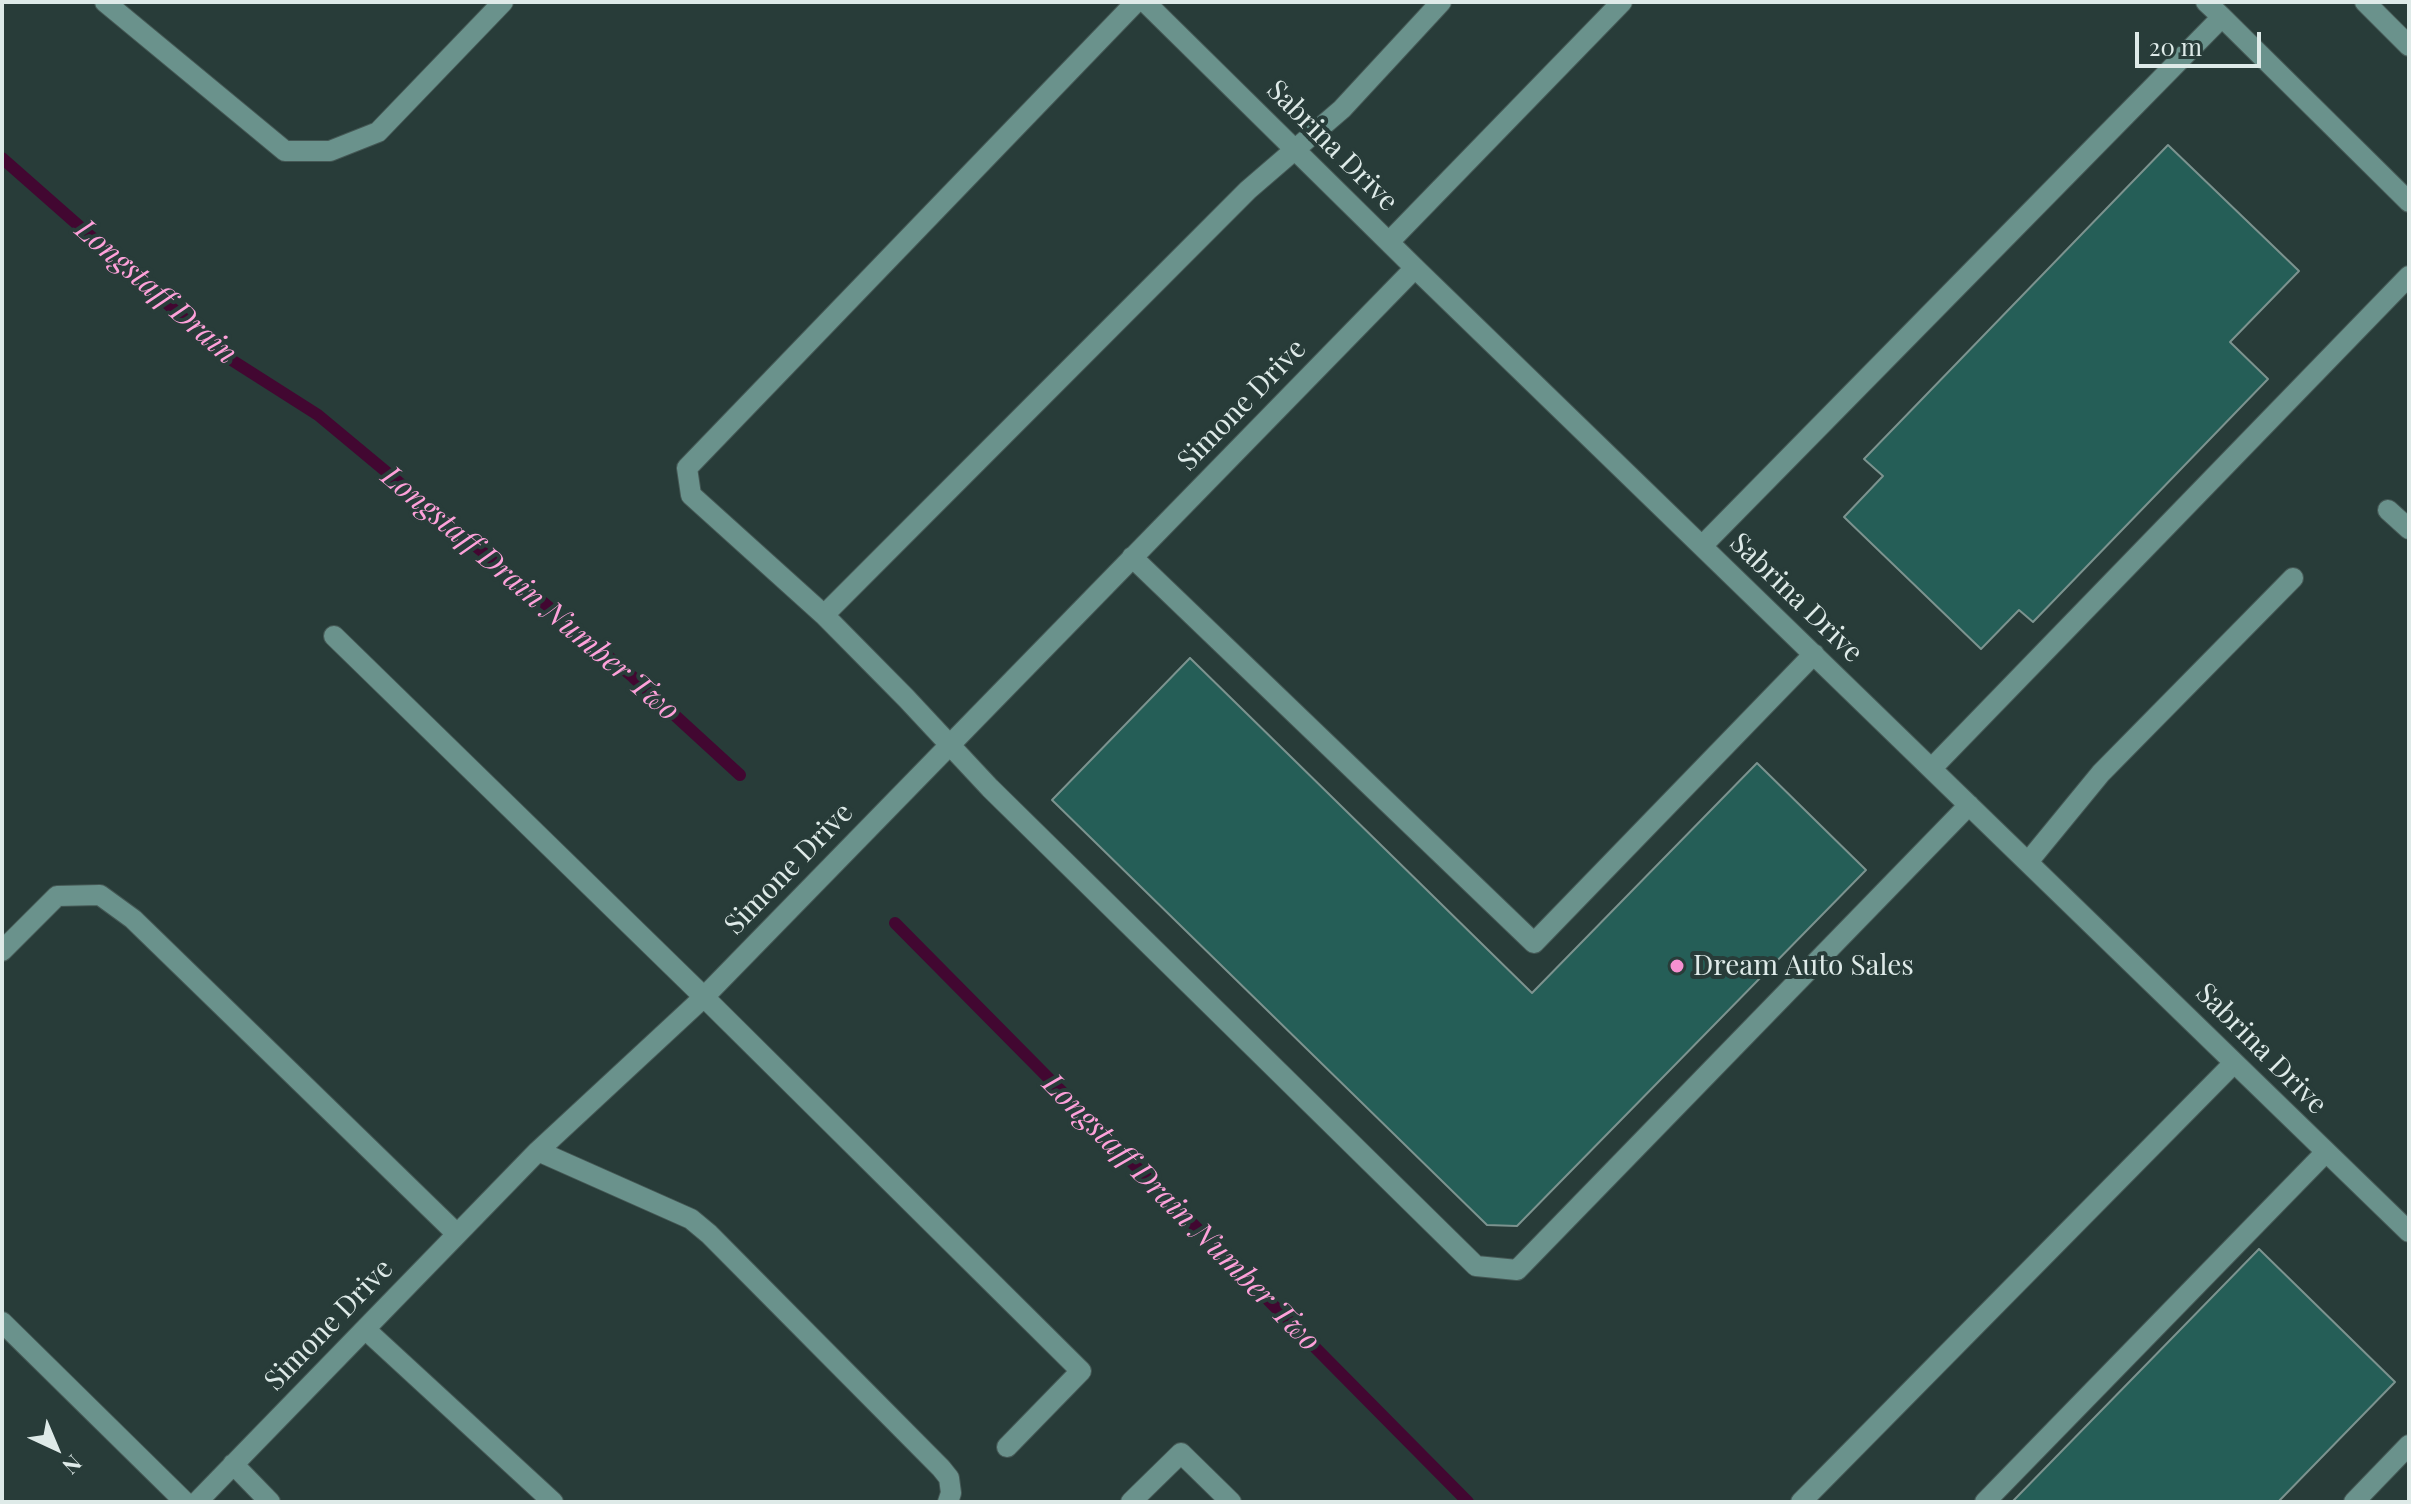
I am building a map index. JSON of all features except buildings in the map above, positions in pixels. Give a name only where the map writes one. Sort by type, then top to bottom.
[{"type":"street","points":[[105,2],[285,151],[330,151],[378,132],[503,2]]},
{"type":"street","points":[[1136,2],[687,468],[691,495],[824,615],[990,788],[1476,1266],[1517,1270],[1969,805]]},
{"type":"street","name":"Sabrina Drive","points":[[1145,2],[2409,1232]]},
{"type":"street","points":[[824,615],[1248,190],[1342,109],[1441,2]]},
{"type":"street","points":[[1389,242],[1622,2]]},
{"type":"street","points":[[2206,2],[2409,202]]},
{"type":"street","points":[[2365,2],[2409,46]]},
{"type":"street","points":[[1702,546],[2222,17]]},
{"type":"street","name":"Simone Drive","points":[[197,1502],[538,1151],[704,997],[1415,268]]},
{"type":"street","points":[[1932,768],[2409,276]]},
{"type":"street","points":[[2388,510],[2409,529]]},
{"type":"street","points":[[1132,557],[1534,943],[1814,654]]},
{"type":"street","points":[[2028,862],[2101,773],[2293,578]]},
{"type":"street","points":[[334,636],[1081,1371],[1007,1447]]},
{"type":"street","points":[[2,951],[57,896],[100,895],[133,919],[457,1234]]},
{"type":"street","points":[[1801,1502],[2234,1063]]},
{"type":"street","points":[[538,1151],[691,1219],[709,1234],[941,1468],[949,1478],[951,1493],[948,1502]]},
{"type":"street","points":[[1985,1502],[2326,1152]]},
{"type":"street","points":[[2,1322],[185,1502]]},
{"type":"street","points":[[365,1329],[553,1502]]},
{"type":"street","points":[[2354,1502],[2409,1445]]},
{"type":"street","points":[[1131,1502],[1181,1453],[1231,1502]]},
{"type":"street","points":[[233,1464],[270,1502]]},
{"type":"waterway","name":"Longstaff Drain Number Two","points":[[2,158],[230,359],[318,415],[633,677],[740,775]]},
{"type":"waterway","name":"Longstaff Drain Number Two","points":[[895,923],[1468,1502]]},
{"type":"place","name":"Dream Auto Sales","points":[[1677,966]]},
{"type":"water label","name":"Longstaff Drain","points":[[156,292]]}]
